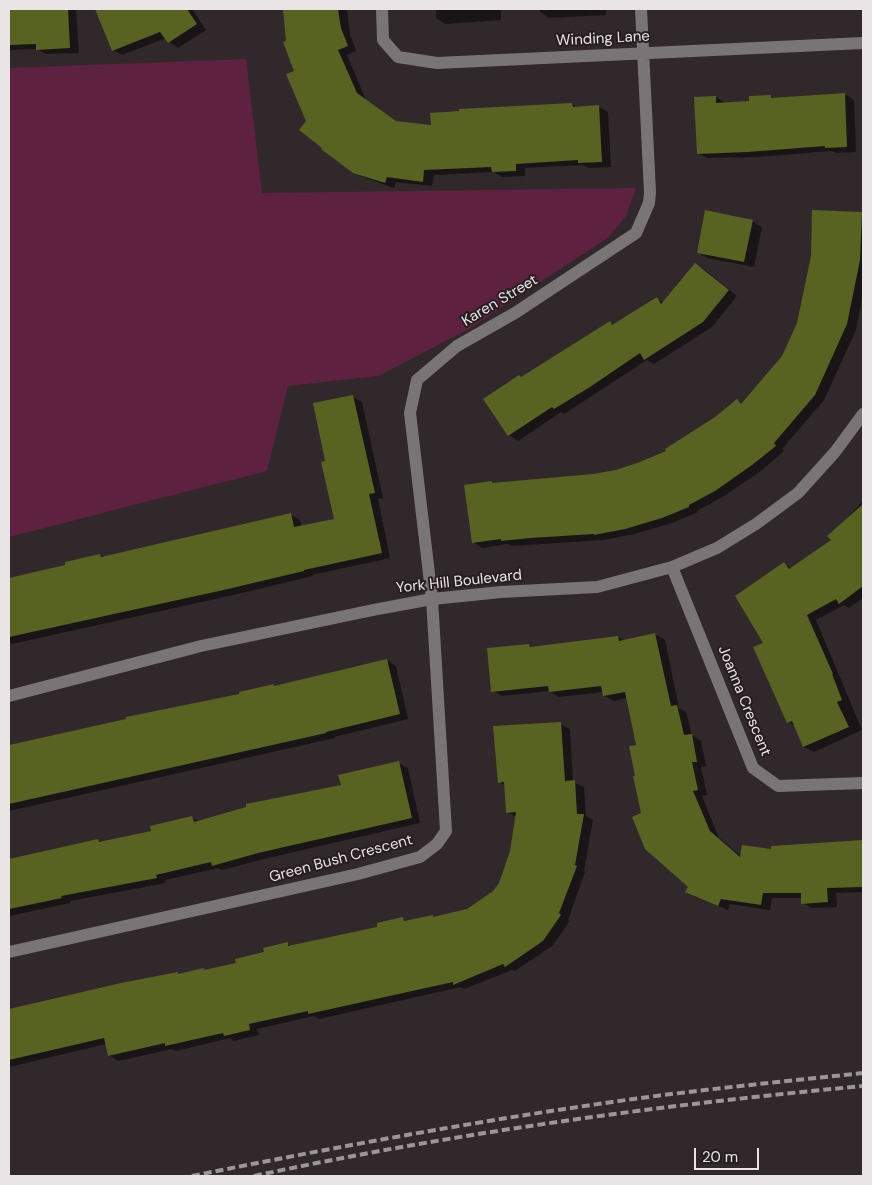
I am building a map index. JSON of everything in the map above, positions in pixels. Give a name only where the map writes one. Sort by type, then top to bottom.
[{"type":"street","name":"Winding Lane","points":[[382,9],[383,40],[398,57],[437,63],[863,43]]},
{"type":"street","name":"Karen Street","points":[[432,599],[410,413],[417,380],[457,346],[515,313],[636,233],[649,203],[650,192],[641,9]]},
{"type":"street","name":"York Hill Boulevard","points":[[9,696],[201,646],[373,610],[432,599],[501,592],[596,587],[672,567],[717,548],[756,524],[798,493],[835,452],[863,414]]},
{"type":"street","name":"Joanna Crescent","points":[[672,567],[753,768],[778,786],[863,782]]},
{"type":"street","name":"Green Bush Crescent","points":[[9,952],[358,874],[420,857],[437,844],[446,831],[432,599]]},
{"type":"shaded area","points":[[246,59],[262,193],[636,188],[626,216],[609,237],[467,330],[378,376],[288,386],[267,471],[9,537],[9,68]]},
{"type":"building","points":[[9,9],[68,9],[70,48],[36,50],[36,44],[9,45]]},
{"type":"building","points":[[95,9],[187,9],[197,24],[168,43],[160,32],[112,51]]},
{"type":"building","points":[[283,9],[338,9],[341,28],[348,46],[338,50],[357,93],[396,121],[431,125],[430,113],[459,111],[459,109],[572,103],[573,107],[599,105],[602,162],[578,163],[578,160],[516,164],[516,171],[492,172],[491,167],[424,170],[423,182],[387,177],[385,183],[353,173],[299,130],[306,121],[286,74],[294,71],[283,42],[286,41]]},
{"type":"building","points":[[845,93],[847,147],[825,148],[825,146],[697,154],[694,97],[716,96],[716,103],[749,101],[749,96],[771,95],[771,98]]},
{"type":"building","points":[[705,210],[753,220],[744,262],[697,253]]},
{"type":"building","points":[[812,210],[862,212],[860,260],[847,324],[815,395],[774,443],[776,446],[715,491],[689,505],[689,507],[662,518],[625,529],[594,535],[501,541],[501,539],[472,543],[464,485],[492,481],[492,483],[593,474],[616,470],[666,451],[665,449],[715,417],[737,399],[741,404],[782,356],[797,323],[811,256]]},
{"type":"building","points":[[695,263],[729,290],[703,322],[644,360],[640,353],[590,387],[554,409],[552,407],[508,436],[483,399],[519,375],[521,377],[610,321],[612,325],[657,297],[661,304]]},
{"type":"building","points":[[353,395],[375,493],[369,494],[382,553],[9,637],[9,578],[65,565],[65,562],[100,554],[101,557],[291,513],[294,527],[334,519],[321,462],[325,461],[313,403]]},
{"type":"building","points":[[863,504],[863,586],[839,604],[836,599],[807,615],[833,674],[842,700],[837,702],[849,727],[803,747],[792,721],[787,723],[753,647],[763,643],[735,596],[784,562],[789,569],[831,540],[827,536]]},
{"type":"building","points":[[655,633],[671,706],[677,705],[684,735],[692,734],[697,762],[692,762],[698,790],[693,791],[710,831],[740,857],[742,845],[771,849],[771,846],[863,840],[863,887],[827,888],[828,902],[801,904],[801,893],[763,893],[761,905],[721,899],[718,906],[685,892],[688,887],[645,849],[632,817],[641,813],[629,746],[636,745],[625,692],[603,696],[601,686],[549,692],[548,686],[491,692],[487,648],[529,644],[530,647],[618,636],[619,641]]},
{"type":"building","points":[[387,659],[400,714],[326,733],[9,804],[9,745]]},
{"type":"building","points":[[561,722],[565,781],[575,780],[577,814],[584,814],[575,865],[577,866],[559,913],[561,915],[543,941],[505,967],[503,964],[453,985],[453,982],[308,1014],[308,1011],[249,1024],[250,1030],[224,1036],[223,1033],[165,1046],[165,1043],[108,1056],[104,1038],[9,1060],[9,1009],[121,983],[236,963],[235,959],[264,952],[263,948],[288,942],[288,946],[377,927],[377,923],[403,917],[404,921],[467,909],[493,891],[499,883],[510,851],[516,812],[506,813],[504,782],[498,783],[493,726]]},
{"type":"building","points":[[399,761],[412,818],[258,853],[212,866],[211,862],[156,875],[157,878],[61,896],[62,898],[9,909],[9,859],[98,839],[99,842],[151,831],[150,826],[192,816],[194,822],[246,807],[246,804],[341,785],[338,775]]},
{"type":"railway","points":[[192,1176],[296,1155],[506,1118],[737,1086],[863,1073]]},
{"type":"railway","points":[[254,1176],[405,1146],[557,1122],[633,1111],[863,1086]]}]
